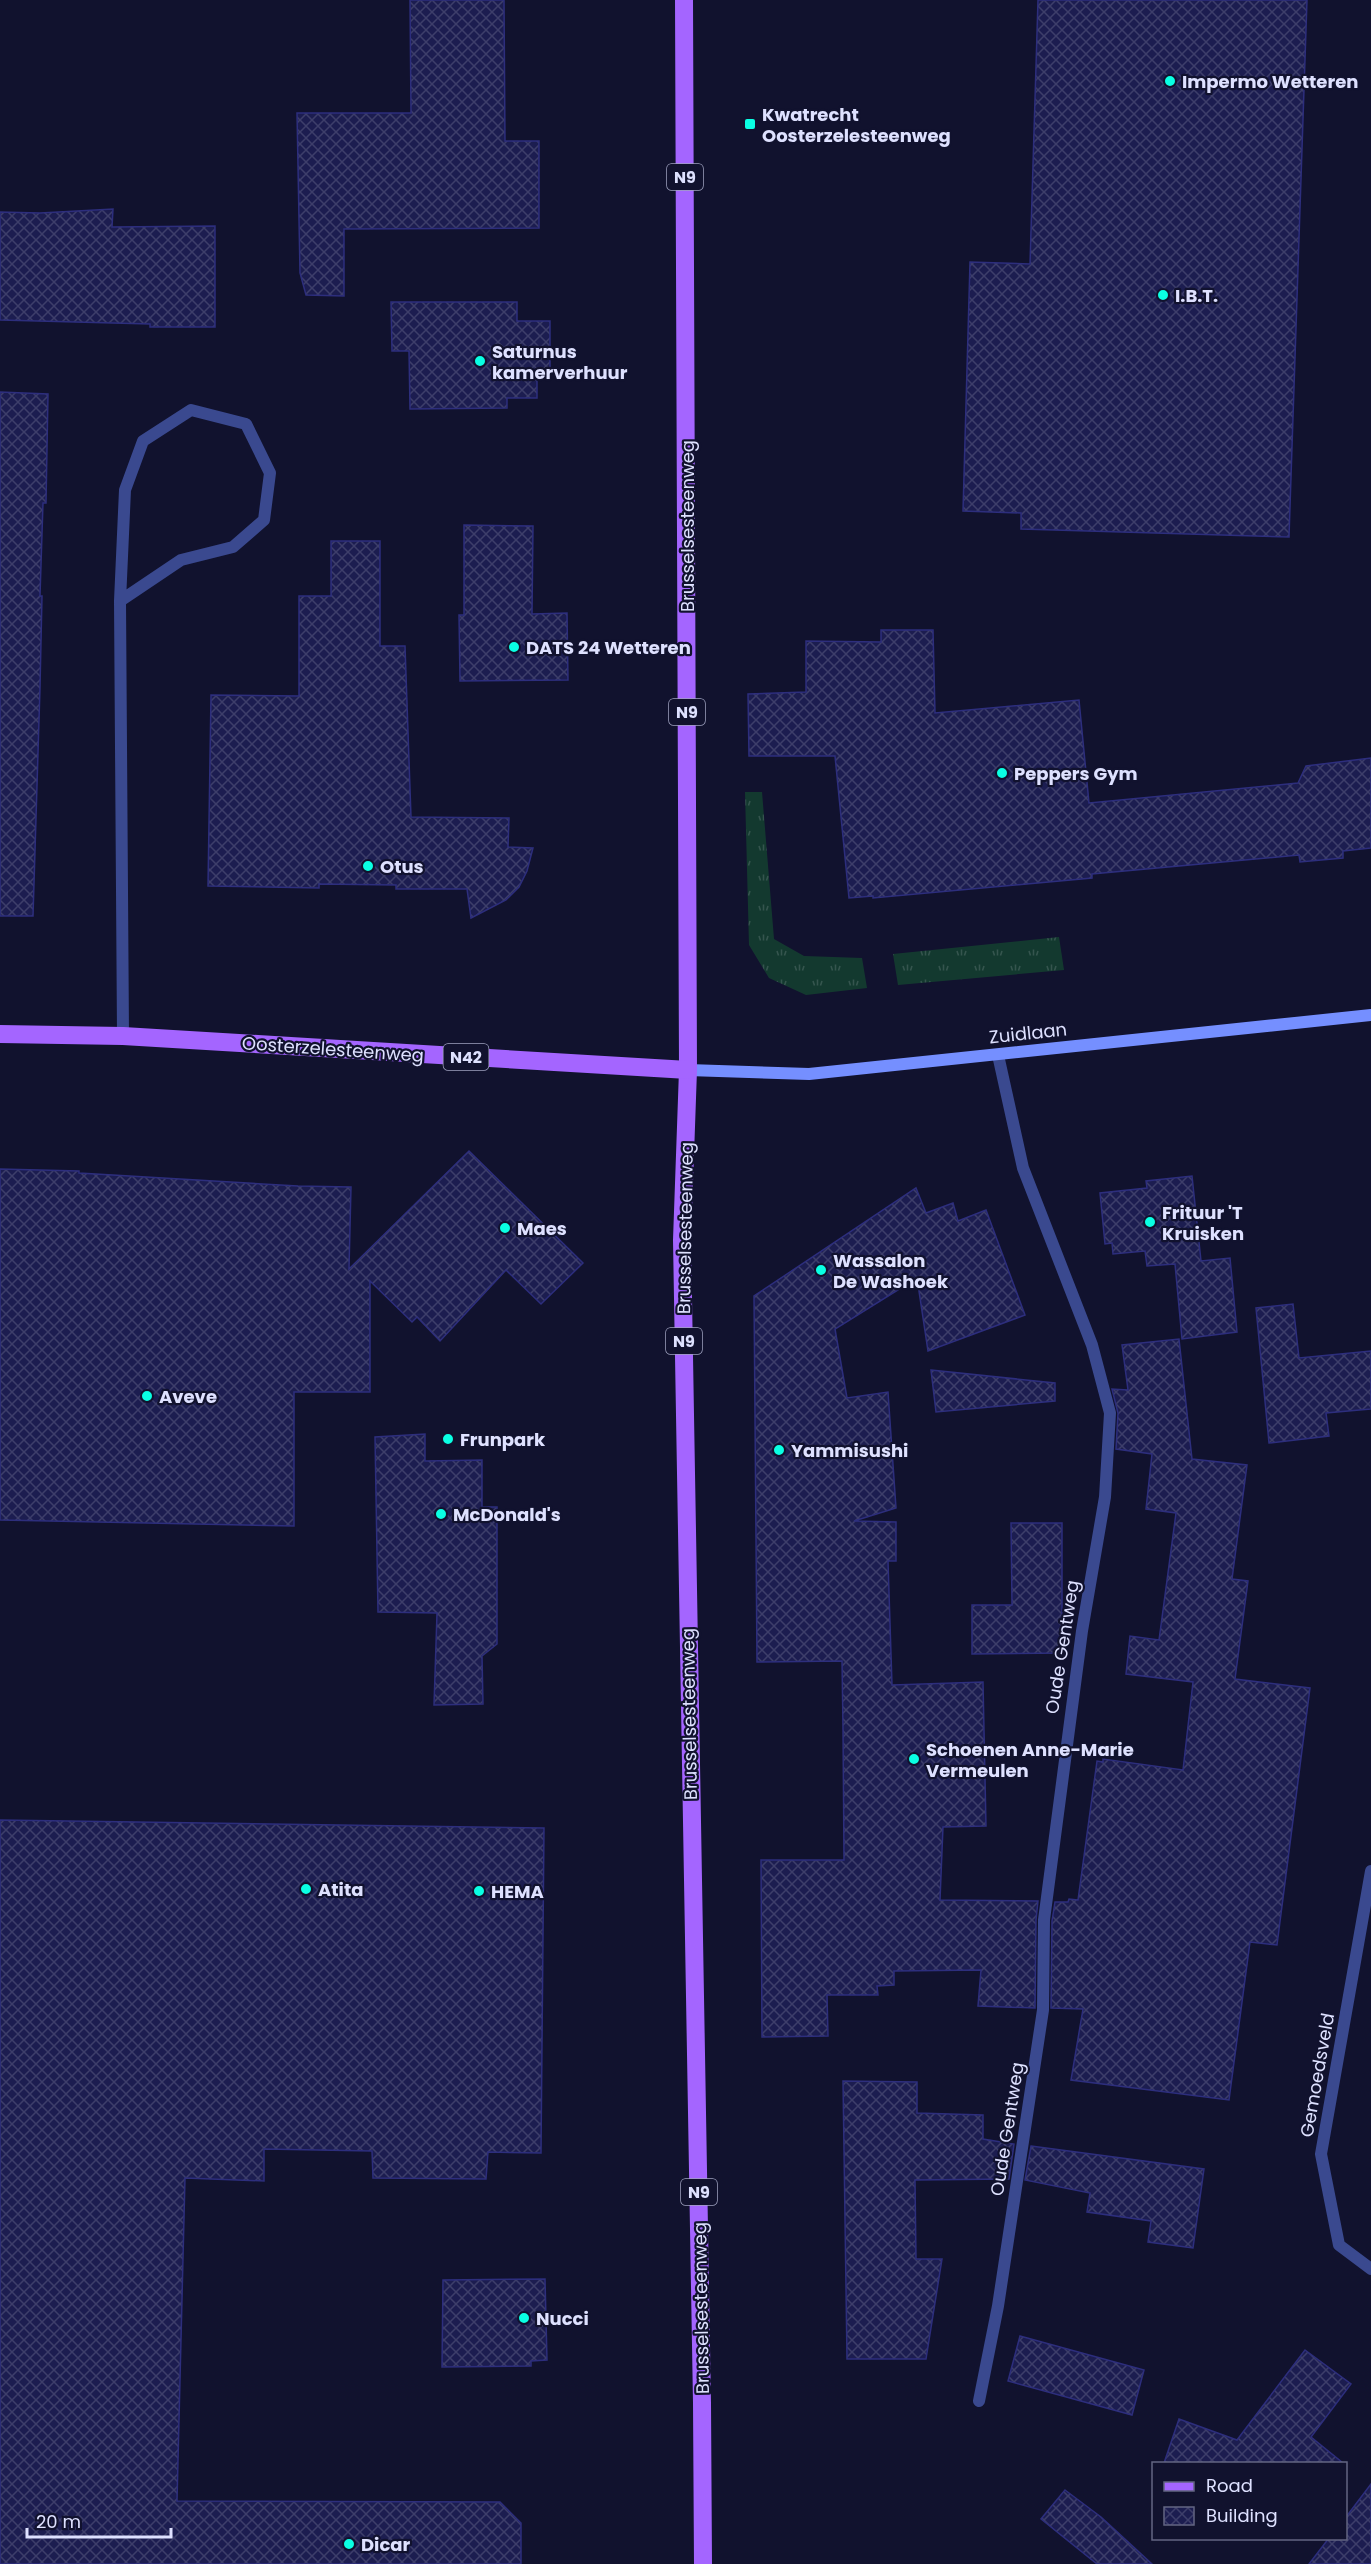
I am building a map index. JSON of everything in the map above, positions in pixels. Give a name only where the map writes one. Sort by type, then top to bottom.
[{"type":"main road","name":"Brusselsesteenweg","points":[[684,0],[688,1071],[682,1240],[703,2564]]},
{"type":"main road","name":"Zuidlaan","points":[[688,1071],[809,1074],[1371,1015]]},
{"type":"main road","name":"Oosterzelesteenweg","points":[[0,1034],[123,1036],[688,1071]]},
{"type":"street","points":[[120,601],[181,560],[233,548],[264,520],[270,473],[246,424],[191,410],[143,441],[125,490],[120,601],[123,1036]]},
{"type":"street","name":"Oude Gentweg","points":[[979,2401],[998,2306],[1044,2010],[1044,1920],[1080,1642],[1105,1497],[1110,1413],[1092,1345],[1023,1168],[998,1055]]},
{"type":"street","name":"Gemoedsveld","points":[[1371,1871],[1321,2154],[1339,2246],[1371,2270]]},
{"type":"green space","points":[[745,792],[762,792],[774,939],[804,956],[862,958],[867,988],[806,995],[769,978],[749,945]]},
{"type":"green space","points":[[1059,937],[1064,970],[898,985],[893,954]]},
{"type":"building","points":[[410,0],[504,0],[505,141],[539,141],[539,228],[344,229],[344,296],[306,295],[300,273],[297,113],[411,113]]},
{"type":"building","name":"I.B.T.","points":[[1038,0],[1307,0],[1289,537],[1021,529],[1021,513],[963,511],[970,262],[1030,264]]},
{"type":"building","points":[[113,209],[112,227],[215,226],[215,327],[150,327],[150,324],[0,320],[0,212],[40,213]]},
{"type":"building","name":"Saturnus kamerverhuur","points":[[391,302],[517,302],[517,321],[550,321],[550,372],[537,371],[537,398],[507,398],[507,408],[410,409],[409,351],[392,351]]},
{"type":"building","points":[[0,392],[48,394],[46,503],[43,503],[40,596],[42,596],[40,688],[33,916],[0,916]]},
{"type":"building","points":[[464,525],[533,526],[532,614],[567,613],[568,680],[460,681],[459,615],[464,615]]},
{"type":"building","points":[[331,541],[380,541],[380,646],[405,646],[411,817],[509,818],[508,847],[533,848],[527,871],[519,887],[506,900],[471,918],[467,889],[396,889],[396,885],[319,884],[319,888],[208,886],[211,695],[299,696],[299,596],[331,596]]},
{"type":"building","points":[[881,630],[933,630],[935,713],[1079,700],[1089,803],[1298,783],[1306,766],[1371,758],[1371,848],[1343,851],[1343,858],[1300,862],[1299,855],[1092,874],[1092,878],[873,898],[873,896],[849,898],[835,756],[749,756],[748,694],[806,692],[806,641],[881,642]]},
{"type":"building","name":"Aveve","points":[[469,1151],[583,1263],[541,1304],[506,1270],[440,1341],[417,1317],[412,1322],[370,1281],[370,1392],[294,1392],[294,1526],[0,1520],[0,1169],[79,1171],[79,1173],[298,1186],[351,1187],[349,1269]]},
{"type":"building","name":"Frituur 'T Kruisken","points":[[1192,1176],[1201,1261],[1230,1258],[1237,1332],[1182,1339],[1175,1264],[1147,1266],[1145,1251],[1113,1254],[1112,1243],[1105,1244],[1100,1193],[1147,1188],[1146,1181]]},
{"type":"building","points":[[916,1188],[926,1213],[953,1203],[958,1221],[986,1210],[1025,1315],[928,1351],[917,1278],[835,1329],[847,1398],[888,1392],[896,1508],[854,1521],[896,1522],[896,1561],[888,1561],[892,1685],[983,1682],[986,1826],[943,1827],[940,1900],[1038,1901],[1035,2008],[978,2006],[981,1970],[894,1971],[894,1985],[877,1986],[878,1995],[827,1995],[828,2036],[762,2037],[761,1860],[844,1860],[843,1729],[842,1661],[757,1662],[754,1296]]},
{"type":"building","points":[[1293,1304],[1299,1358],[1371,1351],[1371,1409],[1326,1413],[1329,1436],[1269,1443],[1256,1308]]},
{"type":"building","points":[[1179,1339],[1192,1459],[1247,1465],[1232,1579],[1248,1581],[1235,1679],[1310,1688],[1277,1945],[1250,1942],[1229,2100],[1071,2080],[1083,2009],[1051,2008],[1052,1921],[1055,1902],[1078,1900],[1097,1761],[1103,1762],[1103,1759],[1183,1770],[1193,1682],[1126,1674],[1130,1636],[1159,1640],[1176,1513],[1146,1509],[1152,1454],[1116,1449],[1118,1413],[1112,1389],[1128,1390],[1122,1345]]},
{"type":"building","points":[[931,1370],[1055,1383],[1055,1401],[936,1412]]},
{"type":"building","points":[[425,1434],[425,1461],[482,1460],[482,1507],[497,1507],[497,1644],[482,1656],[483,1704],[434,1705],[437,1613],[378,1612],[375,1437]]},
{"type":"building","points":[[1011,1523],[1062,1523],[1062,1653],[972,1654],[972,1605],[1012,1605]]},
{"type":"building","points":[[0,1820],[544,1828],[541,2153],[488,2152],[486,2179],[373,2178],[372,2151],[264,2149],[264,2181],[185,2178],[177,2501],[500,2502],[521,2523],[521,2564],[0,2564]]},
{"type":"building","points":[[843,2081],[917,2082],[917,2113],[983,2115],[983,2139],[1014,2144],[1009,2179],[915,2180],[916,2259],[942,2259],[926,2359],[847,2359]]},
{"type":"building","points":[[1031,2146],[1204,2169],[1193,2248],[1148,2242],[1151,2221],[1087,2212],[1090,2193],[1025,2180]]},
{"type":"building","points":[[545,2279],[547,2360],[531,2361],[531,2366],[442,2367],[443,2280]]},
{"type":"building","points":[[1020,2336],[1144,2370],[1132,2415],[1008,2381]]},
{"type":"building","points":[[1305,2350],[1351,2384],[1311,2437],[1342,2462],[1164,2462],[1179,2419],[1237,2440]]},
{"type":"building","points":[[1371,2484],[1371,2564],[1309,2564],[1327,2540],[1347,2540],[1347,2516]]},
{"type":"building","points":[[1065,2490],[1101,2517],[1152,2564],[1097,2564],[1041,2519]]},
{"type":"place","name":"Impermo Wetteren","points":[[1170,81]]},
{"type":"place","name":"Kwatrecht Oosterzelesteenweg","points":[[750,124]]},
{"type":"place","name":"I.B.T.","points":[[1163,295]]},
{"type":"place","name":"Saturnus kamerverhuur","points":[[480,361]]},
{"type":"place","name":"DATS 24 Wetteren","points":[[514,647]]},
{"type":"place","name":"Peppers Gym","points":[[1002,773]]},
{"type":"place","name":"Otus","points":[[368,866]]},
{"type":"place","name":"Frituur 'T Kruisken","points":[[1150,1222]]},
{"type":"place","name":"Maes","points":[[505,1228]]},
{"type":"place","name":"Wassalon De Washoek","points":[[821,1270]]},
{"type":"place","name":"Aveve","points":[[147,1396]]},
{"type":"place","name":"Frunpark","points":[[448,1439]]},
{"type":"place","name":"Yammisushi","points":[[779,1450]]},
{"type":"place","name":"McDonald's","points":[[441,1514]]},
{"type":"place","name":"Schoenen Anne-Marie Vermeulen","points":[[914,1759]]},
{"type":"place","name":"Atita","points":[[306,1889]]},
{"type":"place","name":"HEMA","points":[[479,1891]]},
{"type":"place","name":"Nucci","points":[[524,2318]]},
{"type":"place","name":"Dicar","points":[[349,2544]]}]
